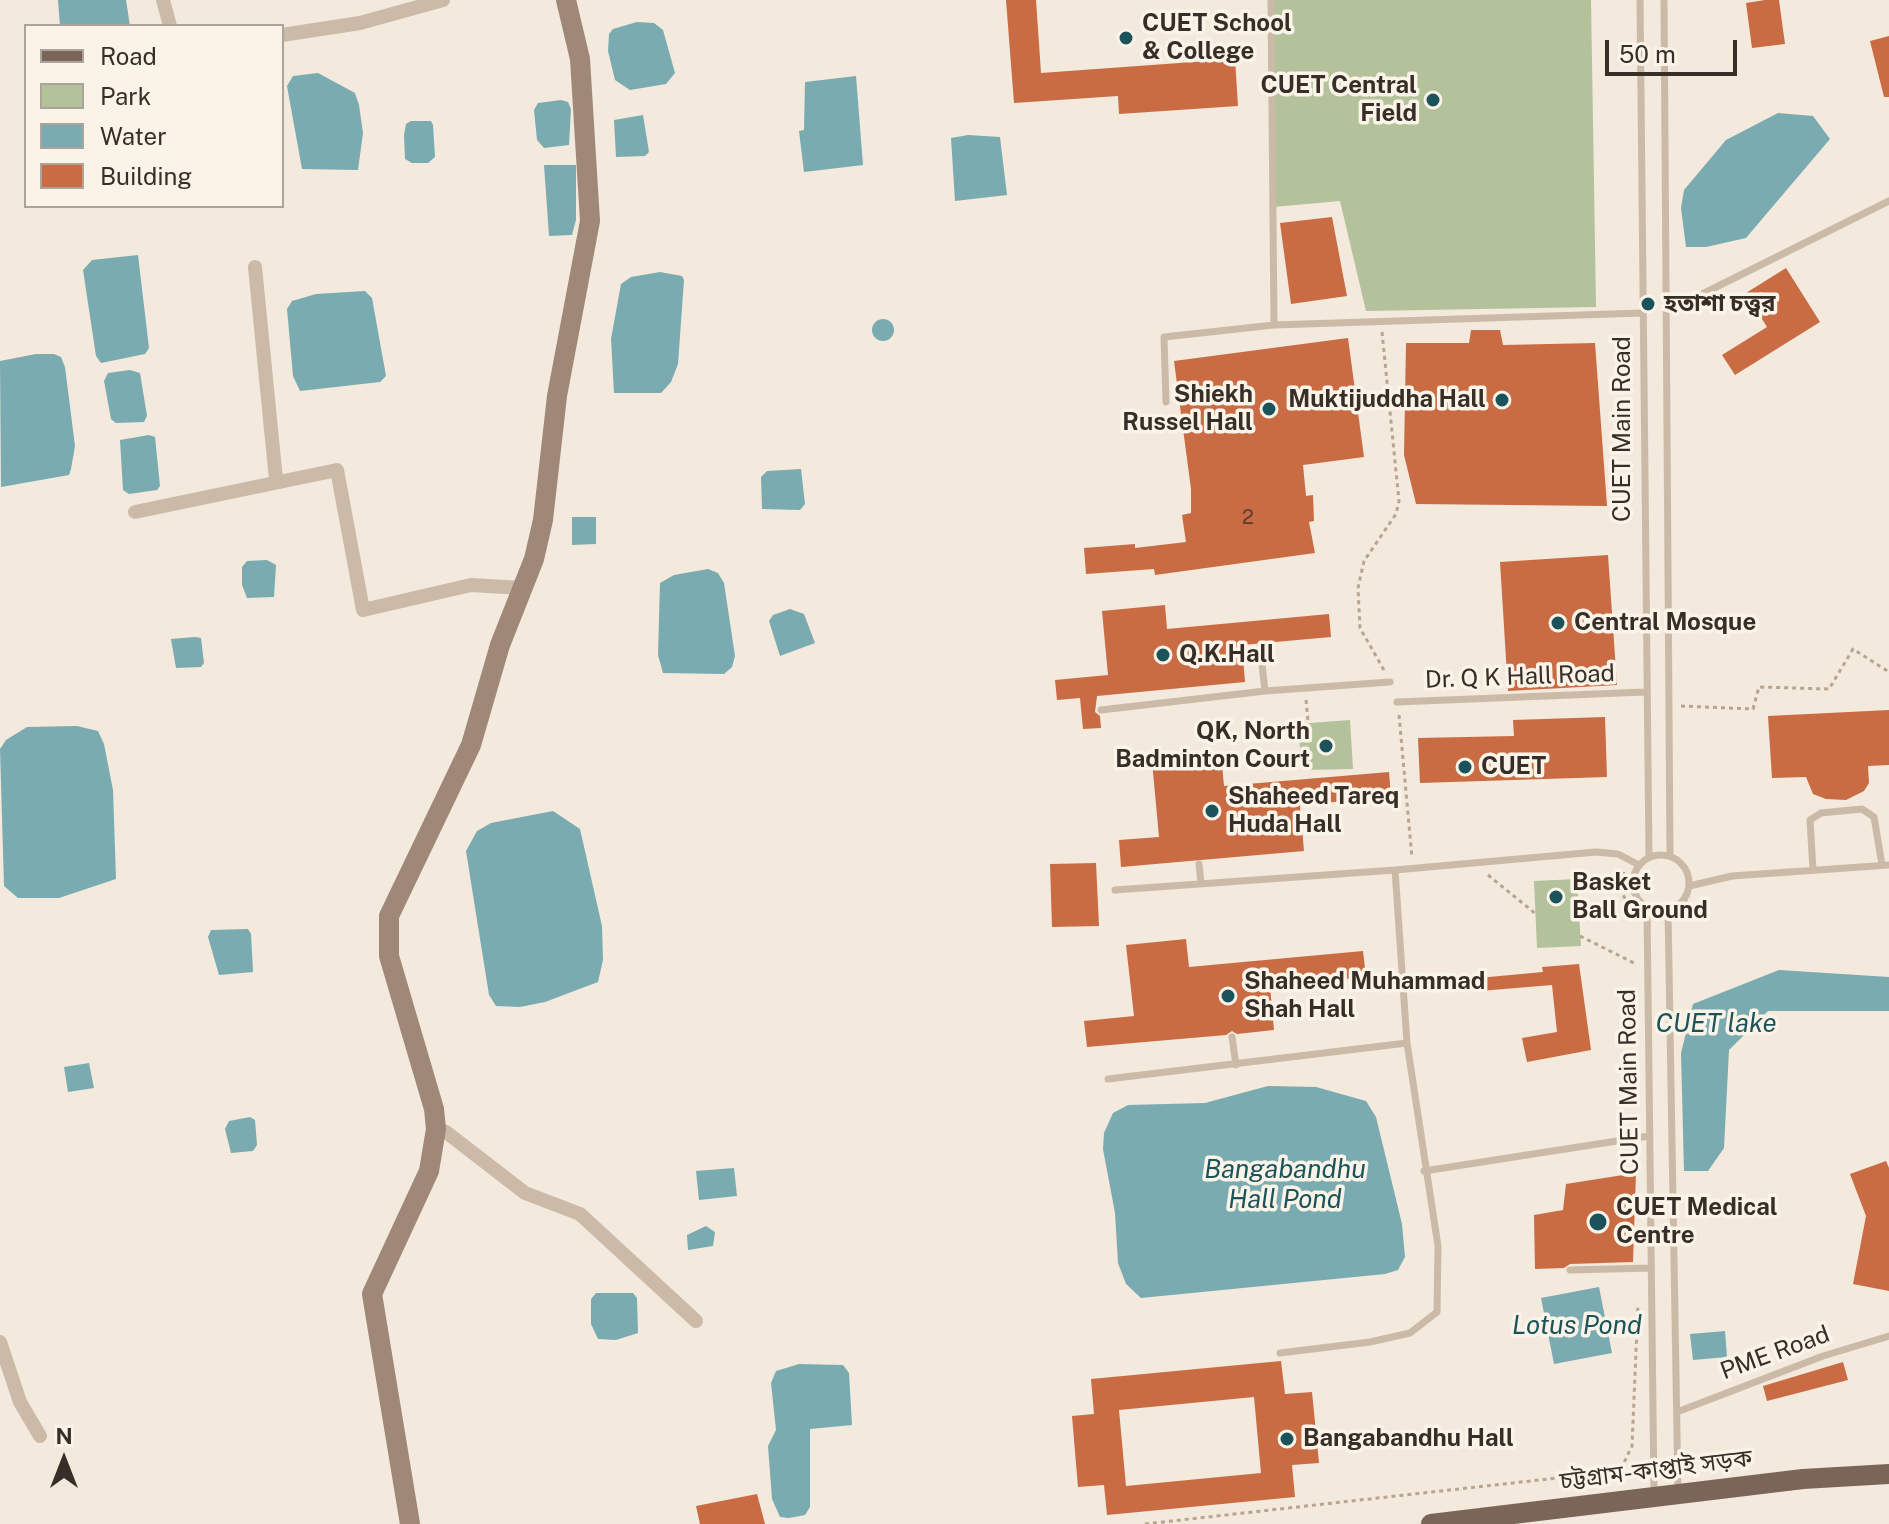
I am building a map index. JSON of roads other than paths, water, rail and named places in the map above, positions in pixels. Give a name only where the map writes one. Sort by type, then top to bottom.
[{"type":"main road","points":[[410,1524],[372,1294],[429,1171],[436,1129],[434,1109],[389,956],[389,916],[471,745],[500,645],[523,588],[543,520],[557,396],[590,221],[580,59],[566,0]]},
{"type":"main road","name":"চট্টগ্রাম-কাপ্তাই সড়ক","points":[[1431,1524],[1803,1479],[1889,1474]]},
{"type":"street","points":[[163,0],[169,24]]},
{"type":"street","points":[[284,35],[360,23],[443,0]]},
{"type":"street","points":[[255,267],[276,480]]},
{"type":"street","points":[[135,512],[276,480],[337,470],[363,610],[471,585],[523,588]]},
{"type":"street","points":[[436,1129],[446,1132],[525,1193],[580,1214],[696,1321]]},
{"type":"street","points":[[0,1342],[13,1385],[40,1436]]},
{"type":"lane","points":[[1271,0],[1274,325]]},
{"type":"lane","name":"CUET Main Road","points":[[1640,0],[1649,857]]},
{"type":"lane","name":"CUET Main Road","points":[[1664,0],[1670,856]]},
{"type":"lane","points":[[1668,311],[1889,201]]},
{"type":"lane","points":[[1166,402],[1164,337],[1274,325],[1382,324],[1642,313]]},
{"type":"lane","points":[[1260,647],[1265,691]]},
{"type":"lane","name":"Dr. Q K Hall Road","points":[[1101,710],[1265,691],[1390,682]]},
{"type":"lane","name":"Dr. Q K Hall Road","points":[[1397,702],[1645,692]]},
{"type":"lane","points":[[1689,886],[1732,876],[1886,865],[1874,817],[1862,809],[1821,813],[1810,820],[1813,870]]},
{"type":"lane","points":[[1115,890],[1413,870],[1596,852],[1618,854],[1639,865]]},
{"type":"lane","points":[[1670,856],[1685,867],[1689,886],[1682,901],[1668,910],[1647,907],[1637,898],[1633,885],[1639,865],[1649,857],[1670,856]]},
{"type":"lane","points":[[1199,864],[1201,883]]},
{"type":"lane","points":[[1280,1353],[1370,1342],[1410,1333],[1430,1321],[1437,1312],[1438,1246],[1424,1171],[1407,1043],[1395,870]]},
{"type":"lane","name":"CUET Main Road","points":[[1647,907],[1654,1496]]},
{"type":"lane","name":"CUET Main Road","points":[[1668,910],[1678,1494]]},
{"type":"lane","points":[[1232,1037],[1236,1065]]},
{"type":"lane","points":[[1108,1079],[1407,1043]]},
{"type":"lane","points":[[1424,1171],[1649,1136]]},
{"type":"lane","points":[[1570,1270],[1651,1268]]},
{"type":"lane","name":"PME Road","points":[[1677,1412],[1823,1356],[1889,1336]]},
{"type":"water","points":[[58,0],[126,0],[130,24],[60,24]]},
{"type":"water","points":[[637,22],[654,23],[663,30],[675,73],[666,84],[630,90],[615,80],[608,51],[609,34],[613,29]]},
{"type":"water","points":[[318,73],[355,93],[363,133],[358,170],[302,169],[287,86],[293,76]]},
{"type":"water","points":[[856,76],[863,165],[804,172],[799,131],[804,130],[805,82]]},
{"type":"water","points":[[568,102],[571,109],[569,145],[544,148],[537,140],[534,110],[538,103]]},
{"type":"water","points":[[1778,113],[1813,116],[1830,139],[1746,238],[1706,247],[1686,247],[1681,208],[1684,190],[1726,140]]},
{"type":"water","points":[[643,115],[649,152],[645,156],[616,157],[614,120]]},
{"type":"water","points":[[431,121],[433,125],[435,157],[428,163],[412,163],[405,159],[404,135],[406,124]]},
{"type":"water","points":[[968,135],[1000,137],[1007,195],[955,201],[951,138]]},
{"type":"water","points":[[544,165],[576,165],[576,220],[572,235],[549,236]]},
{"type":"water","points":[[138,255],[149,348],[145,354],[101,363],[96,356],[83,270],[92,260]]},
{"type":"water","points":[[660,272],[682,276],[684,280],[678,364],[671,382],[661,393],[614,393],[611,339],[621,284],[631,277]]},
{"type":"water","points":[[365,291],[372,298],[386,376],[380,382],[300,391],[293,376],[287,309],[292,301],[316,294]]},
{"type":"water","points":[[883,319],[891,322],[894,330],[891,338],[883,341],[875,338],[872,330],[875,322]]},
{"type":"water","points":[[36,354],[61,357],[65,367],[75,446],[71,469],[69,475],[1,487],[0,361]]},
{"type":"water","points":[[130,370],[140,373],[147,416],[144,422],[116,423],[111,419],[104,381],[108,373]]},
{"type":"water","points":[[149,435],[155,437],[160,486],[157,490],[129,494],[123,490],[120,440]]},
{"type":"water","points":[[801,469],[805,504],[800,510],[762,509],[761,477],[767,471]]},
{"type":"water","points":[[572,517],[596,517],[596,544],[572,545]]},
{"type":"water","points":[[267,560],[276,565],[274,597],[247,598],[242,585],[242,567],[247,561]]},
{"type":"water","points":[[708,569],[718,573],[724,583],[735,656],[732,667],[724,674],[663,673],[658,655],[660,583],[674,575]]},
{"type":"water","points":[[790,609],[804,614],[815,643],[780,656],[769,621],[773,615]]},
{"type":"water","points":[[201,638],[204,663],[201,667],[176,668],[171,639]]},
{"type":"water","points":[[77,726],[98,731],[104,744],[113,790],[116,879],[59,898],[18,898],[4,886],[0,749],[6,740],[27,727]]},
{"type":"water","points":[[553,811],[580,829],[602,926],[603,960],[598,982],[545,1002],[520,1007],[496,1006],[489,995],[466,851],[477,831],[491,823]]},
{"type":"water","points":[[248,929],[251,934],[253,972],[219,975],[208,937],[211,930]]},
{"type":"water","name":"CUET lake","points":[[1779,970],[1889,977],[1889,1011],[1768,1011],[1729,1050],[1724,1148],[1708,1171],[1684,1171],[1681,1053],[1693,1004]]},
{"type":"water","points":[[89,1063],[94,1088],[68,1092],[64,1067]]},
{"type":"water","name":"Bangabandhu Hall Pond","points":[[1268,1086],[1316,1087],[1366,1101],[1376,1117],[1402,1224],[1405,1257],[1398,1270],[1385,1274],[1141,1298],[1126,1284],[1118,1263],[1115,1213],[1103,1149],[1104,1133],[1113,1113],[1128,1105],[1205,1103]]},
{"type":"water","points":[[250,1117],[255,1120],[257,1145],[253,1151],[231,1153],[225,1129],[229,1121]]},
{"type":"water","points":[[734,1168],[737,1196],[699,1200],[696,1171]]},
{"type":"water","points":[[706,1226],[715,1232],[713,1246],[688,1250],[687,1235]]},
{"type":"water","name":"Lotus Pond","points":[[1599,1287],[1612,1353],[1554,1364],[1541,1298]]},
{"type":"water","points":[[596,1293],[633,1293],[637,1298],[638,1333],[616,1340],[598,1339],[591,1324],[591,1299]]},
{"type":"water","points":[[1725,1331],[1727,1357],[1693,1360],[1690,1334]]},
{"type":"water","points":[[799,1364],[843,1365],[849,1373],[852,1425],[810,1429],[810,1507],[805,1515],[789,1518],[780,1517],[772,1499],[768,1446],[776,1430],[771,1383],[776,1371]]},
{"type":"place","name":"CUET School & College","points":[[1126,38]]},
{"type":"place","name":"CUET Central Field","points":[[1433,100]]},
{"type":"place","name":"হতাশা চত্ত্বর","points":[[1648,304]]},
{"type":"place","name":"Muktijuddha Hall","points":[[1502,400]]},
{"type":"place","name":"Shiekh Russel Hall","points":[[1269,409]]},
{"type":"place","name":"Central Mosque","points":[[1558,623]]},
{"type":"place","name":"Q.K.Hall","points":[[1163,655]]},
{"type":"place","name":"QK, North Badminton Court","points":[[1326,746]]},
{"type":"place","name":"CUET","points":[[1465,767]]},
{"type":"place","name":"Shaheed Tareq Huda Hall","points":[[1212,811]]},
{"type":"place","name":"Basket Ball Ground","points":[[1556,897]]},
{"type":"place","name":"Shaheed Muhammad Shah Hall","points":[[1228,996]]},
{"type":"place","name":"CUET Medical Centre","points":[[1598,1222]]},
{"type":"place","name":"Bangabandhu Hall","points":[[1287,1439]]}]
